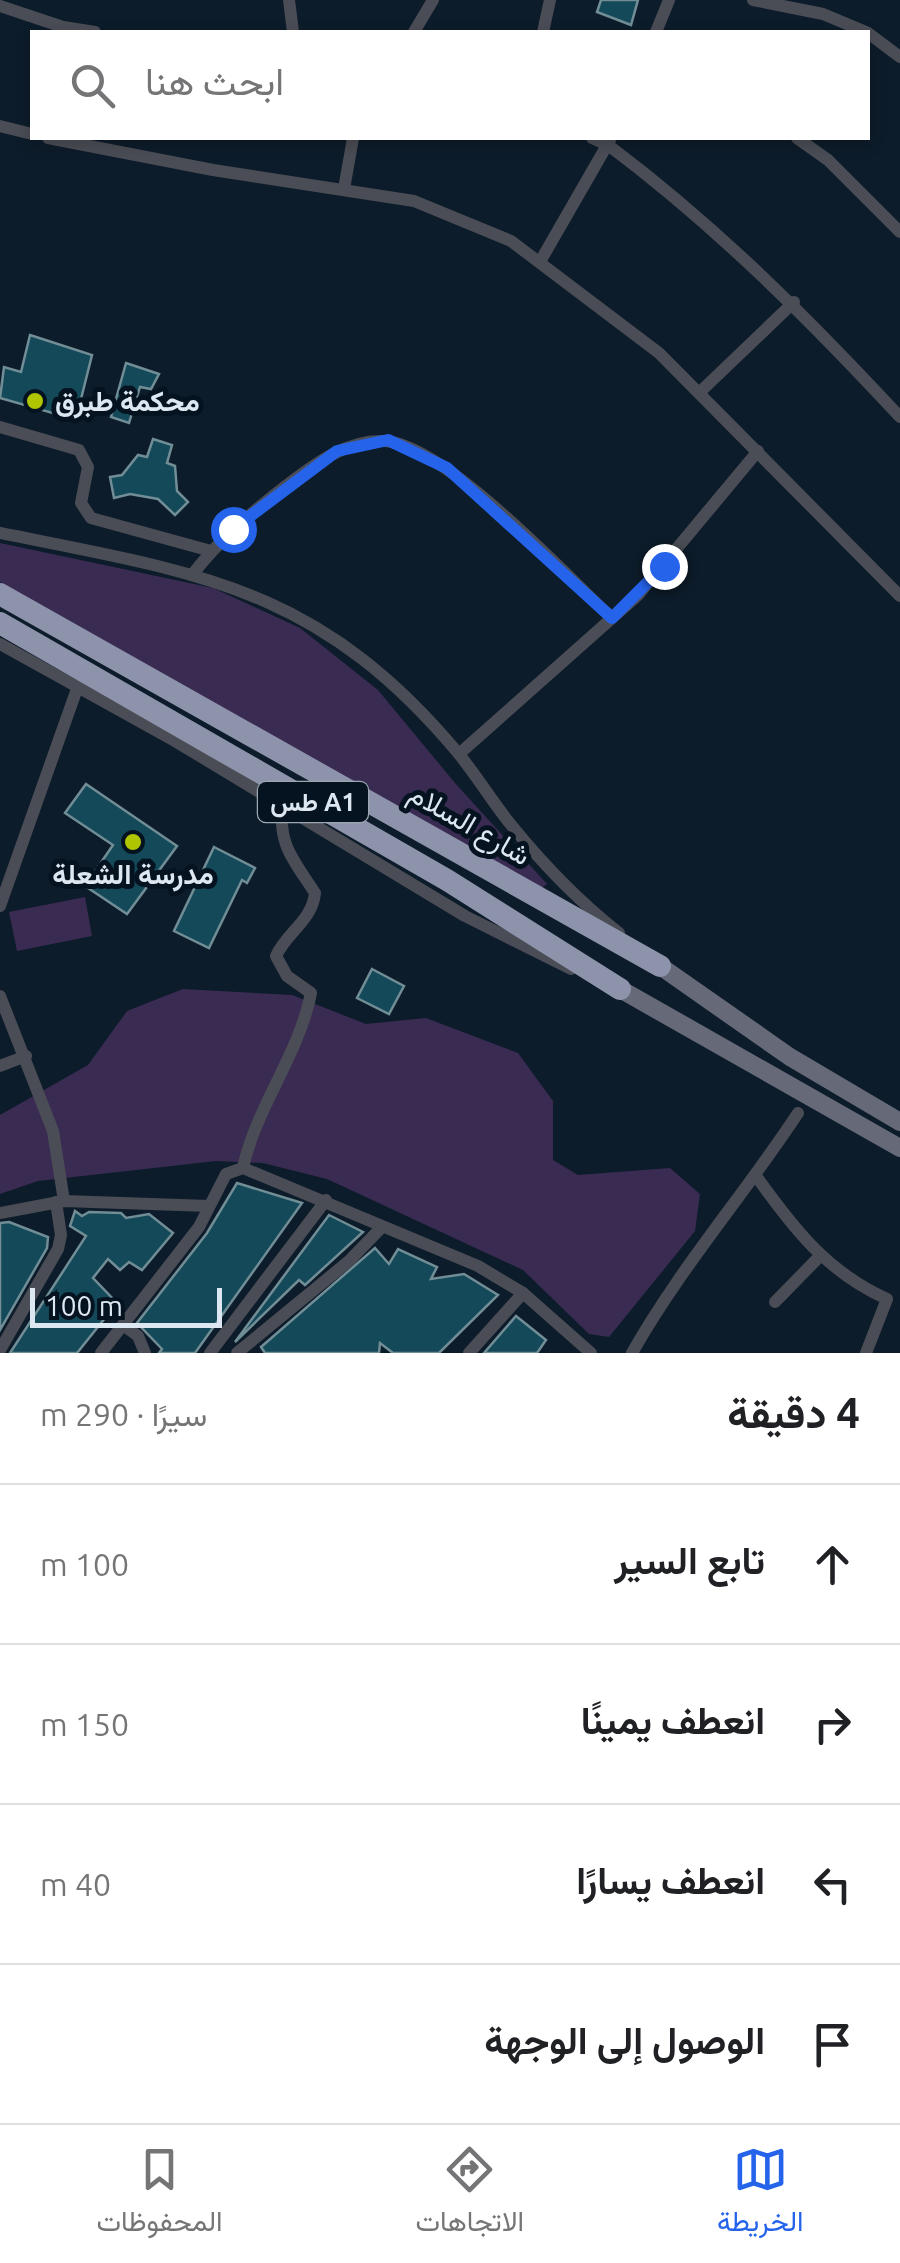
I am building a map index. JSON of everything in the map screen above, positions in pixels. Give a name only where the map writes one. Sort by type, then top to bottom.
[{"type":"highway","name":"شارع السلام","points":[[0,594],[660,966]]},
{"type":"highway","name":"طس A1","points":[[0,623],[447,880],[620,990]]},
{"type":"main road","name":"شارع السلام","points":[[660,966],[790,1057],[900,1122]]},
{"type":"main road","points":[[620,990],[900,1148]]},
{"type":"street","points":[[289,0],[292,30]]},
{"type":"street","points":[[415,30],[433,0]]},
{"type":"street","points":[[543,30],[550,0]]},
{"type":"street","points":[[657,30],[668,0]]},
{"type":"street","points":[[753,0],[823,14],[860,30]]},
{"type":"street","points":[[0,6],[62,28],[79,30]]},
{"type":"street","points":[[870,35],[900,57]]},
{"type":"street","points":[[1,127],[30,134]]},
{"type":"street","points":[[60,140],[344,189],[448,212],[541,260],[610,312],[700,392],[900,596]]},
{"type":"street","points":[[344,189],[353,140]]},
{"type":"street","points":[[800,140],[828,160],[900,232]]},
{"type":"street","points":[[541,260],[610,141],[794,302],[900,417]]},
{"type":"street","points":[[700,392],[794,302]]},
{"type":"street","points":[[0,427],[79,450],[88,468],[80,503],[91,518],[211,551]]},
{"type":"street","points":[[192,574],[211,551],[326,458],[350,446],[388,440],[447,468],[612,618]]},
{"type":"street","points":[[458,754],[612,618],[664,566],[758,451]]},
{"type":"street","points":[[0,533],[192,574],[246,590],[352,648],[401,692],[458,754],[512,827],[563,881],[660,966]]},
{"type":"street","points":[[0,644],[497,933],[620,990]]},
{"type":"street","points":[[0,906],[78,686]]},
{"type":"street","points":[[243,1168],[250,1136],[286,1064],[311,993],[287,976],[276,956],[284,940],[313,908],[315,892],[284,847],[280,834],[283,806]]},
{"type":"street","points":[[0,996],[53,1131],[60,1201],[58,1249],[0,1350]]},
{"type":"street","points":[[0,1066],[26,1056]]},
{"type":"street","points":[[632,1353],[669,1289],[756,1176],[798,1113]]},
{"type":"street","points":[[101,1353],[198,1227],[226,1174],[243,1168],[326,1200],[380,1229],[478,1266],[523,1293],[584,1351]]},
{"type":"street","points":[[756,1176],[820,1256],[846,1278],[886,1300]]},
{"type":"street","points":[[210,1353],[225,1347],[326,1200]]},
{"type":"street","points":[[0,1213],[60,1201],[209,1206]]},
{"type":"street","points":[[237,1353],[304,1300],[380,1229]]},
{"type":"street","points":[[774,1302],[820,1256]]},
{"type":"street","points":[[866,1353],[886,1300],[900,1291]]},
{"type":"street","points":[[469,1353],[488,1327],[523,1293]]},
{"type":"street","points":[[123,1325],[138,1336],[145,1353]]},
{"type":"shaded area","points":[[0,543],[213,588],[300,628],[378,690],[455,783],[547,884],[535,893],[0,582]]},
{"type":"shaded area","points":[[85,897],[92,936],[17,951],[9,912]]},
{"type":"shaded area","points":[[183,989],[292,995],[366,1024],[426,1018],[518,1053],[553,1101],[553,1160],[578,1175],[670,1168],[700,1194],[695,1231],[609,1337],[589,1334],[523,1270],[327,1179],[263,1163],[216,1161],[38,1181],[0,1194],[0,1115],[88,1065],[127,1011]]},
{"type":"building","points":[[601,0],[638,0],[631,25],[597,12]]},
{"type":"building","points":[[30,335],[92,355],[80,403],[76,402],[73,413],[57,409],[56,414],[0,398],[4,367],[21,372]]},
{"type":"building","points":[[126,363],[159,374],[151,389],[140,387],[129,423],[111,417]]},
{"type":"building","points":[[153,439],[172,445],[167,463],[175,466],[177,491],[188,502],[175,515],[158,499],[130,494],[114,498],[110,477],[122,475],[138,455],[147,457]]},
{"type":"building","points":[[86,784],[177,846],[127,914],[85,886],[113,845],[65,813]]},
{"type":"building","points":[[214,847],[255,868],[247,883],[242,880],[209,948],[174,931]]},
{"type":"building","points":[[372,969],[404,986],[389,1014],[357,998]]},
{"type":"building","points":[[237,1183],[302,1203],[195,1353],[159,1353],[162,1349],[137,1323],[207,1233]]},
{"type":"building","points":[[75,1211],[82,1216],[89,1212],[121,1213],[126,1218],[149,1214],[173,1233],[142,1270],[129,1262],[120,1270],[108,1259],[93,1278],[117,1303],[77,1353],[10,1353],[86,1236],[70,1226]]},
{"type":"building","points":[[329,1215],[363,1232],[305,1285],[299,1280],[235,1342]]},
{"type":"building","points":[[9,1222],[48,1237],[47,1248],[0,1330],[0,1223]]},
{"type":"building","points":[[375,1248],[389,1264],[398,1249],[437,1267],[431,1279],[464,1274],[498,1295],[439,1353],[393,1353],[380,1343],[379,1353],[265,1353],[261,1347]]},
{"type":"building","points":[[516,1316],[546,1340],[537,1353],[484,1353]]},
{"type":"place","name":"محكمة طبرق","points":[[35,401]]},
{"type":"place","name":"مدرسة الشعلة","points":[[133,842]]},
{"type":"route","points":[[233,529],[337,451],[388,440],[419,452],[460,478],[612,618],[664,566]]}]
